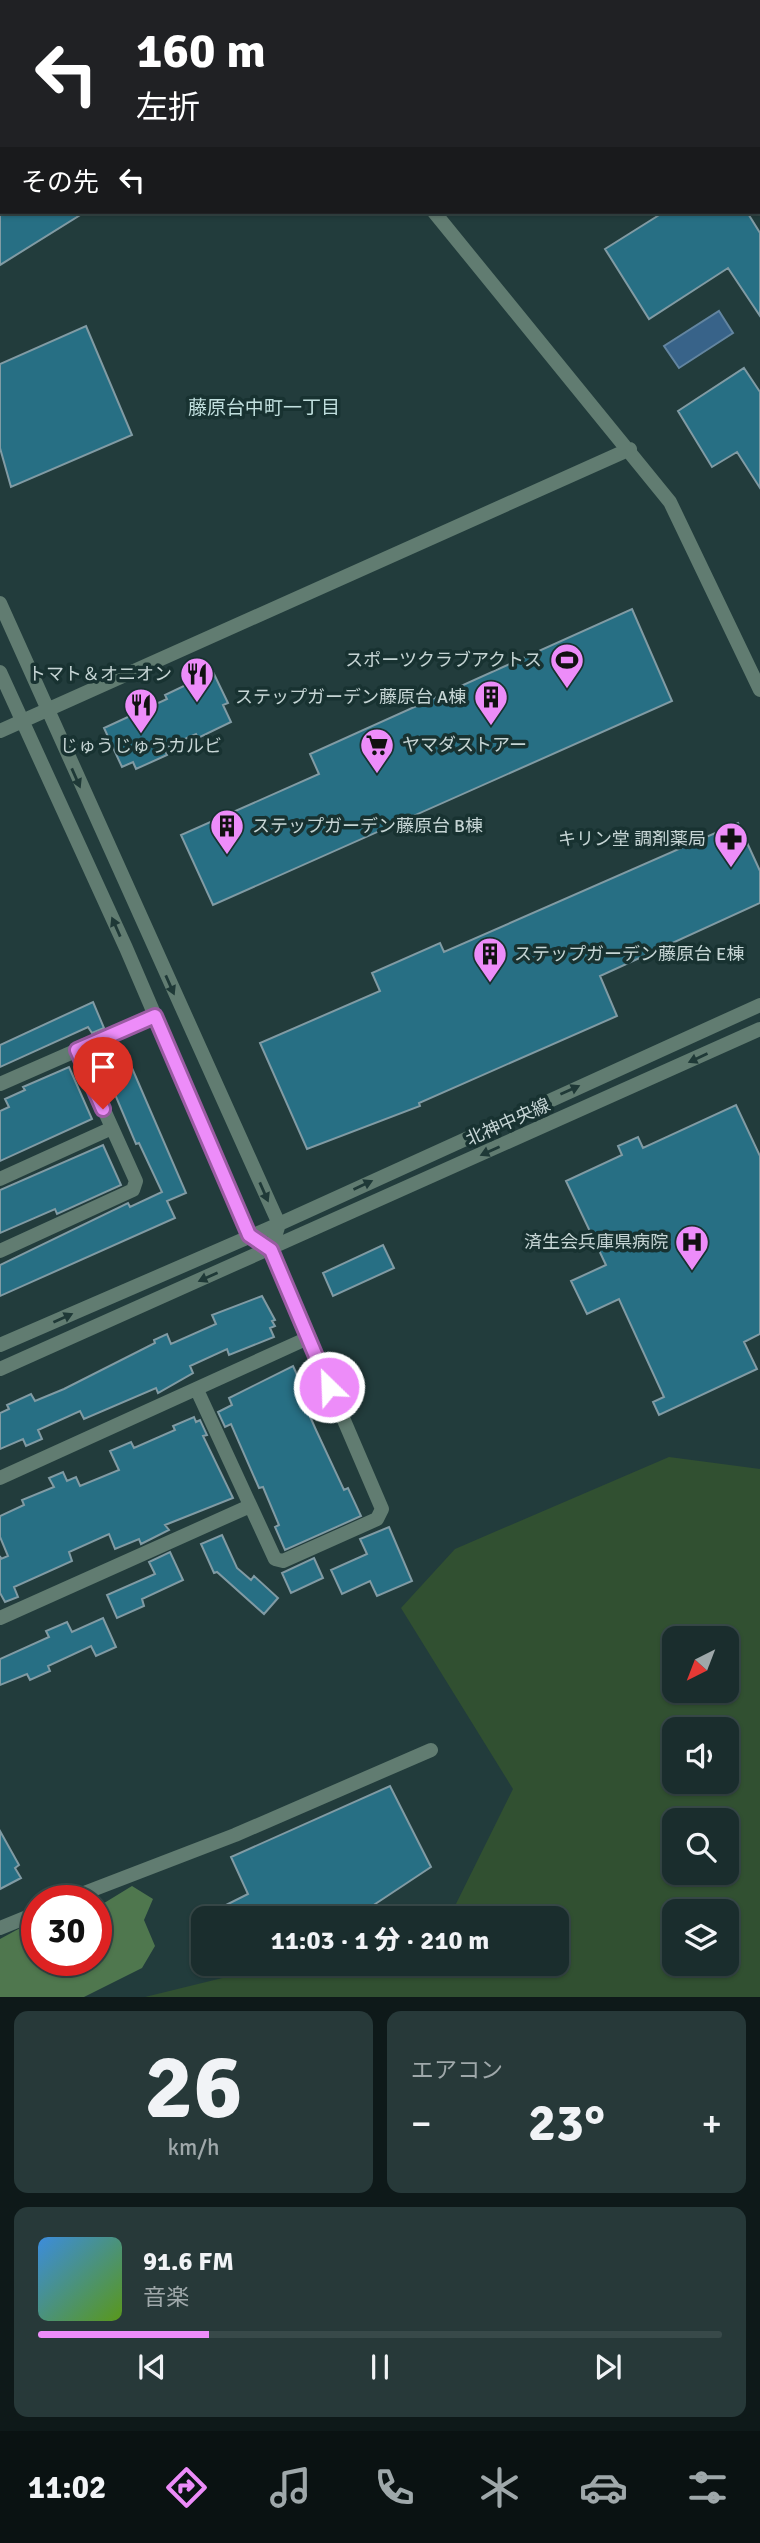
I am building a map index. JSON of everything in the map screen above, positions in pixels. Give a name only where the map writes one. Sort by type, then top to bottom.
[{"type":"street","points":[[436,214],[630,449],[670,502],[760,690]]},
{"type":"street","points":[[0,731],[630,449]]},
{"type":"street","points":[[0,603],[46,711],[279,1224],[271,1250]]},
{"type":"street","points":[[0,672],[155,1016],[249,1235],[271,1250],[382,1509],[377,1519],[283,1562],[275,1559],[197,1390]]},
{"type":"street","points":[[0,1345],[279,1224],[760,1005]]},
{"type":"street","points":[[0,1084],[155,1016]]},
{"type":"street","name":"北神中央線","points":[[0,1369],[760,1030]]},
{"type":"street","points":[[0,1251],[132,1190],[136,1181],[77,1050]]},
{"type":"street","points":[[0,1179],[112,1128]]},
{"type":"street","points":[[0,1478],[308,1338]]},
{"type":"street","points":[[0,1618],[250,1506]]},
{"type":"street","points":[[105,1885],[235,1835],[431,1750]]},
{"type":"street","points":[[0,1928],[21,1919]]},
{"type":"green space","points":[[669,1457],[760,1469],[760,1997],[145,1997],[231,1976],[569,1976],[569,1906],[455,1906],[513,1789],[401,1608],[455,1549]]},
{"type":"green space","points":[[132,1886],[153,1899],[144,1920],[155,1946],[142,1968],[84,1997],[0,1997],[0,1939],[21,1928],[21,1976],[112,1976],[112,1898]]},
{"type":"water","points":[[719,311],[733,333],[679,368],[664,346]]},
{"type":"building","points":[[0,214],[82,214],[0,265]]},
{"type":"building","points":[[661,214],[748,214],[760,233],[760,316],[728,268],[649,319],[605,249]]},
{"type":"building","points":[[86,326],[132,435],[11,487],[0,448],[0,364]]},
{"type":"building","points":[[744,368],[760,392],[760,488],[737,452],[712,467],[678,411]]},
{"type":"building","name":"ステップガーデン藤原台 A棟","points":[[632,609],[672,701],[213,905],[181,835],[319,774],[310,754]]},
{"type":"building","points":[[213,672],[228,703],[223,705],[231,722],[198,738],[196,734],[164,748],[167,755],[136,769],[133,762],[122,767],[104,728],[167,699],[165,695]]},
{"type":"building","name":"ステップガーデン藤原台 E棟","points":[[738,823],[760,871],[760,903],[600,976],[617,1016],[419,1103],[420,1106],[307,1149],[260,1043],[380,991],[372,973],[440,943],[444,952]]},
{"type":"building","points":[[93,1002],[104,1028],[92,1033],[88,1027],[0,1067],[0,1045]]},
{"type":"building","points":[[113,1045],[116,1051],[122,1049],[132,1068],[186,1193],[167,1201],[175,1218],[0,1296],[0,1265],[128,1203],[130,1207],[162,1192],[139,1143],[136,1144],[106,1073],[103,1074],[95,1058],[102,1055],[100,1051]]},
{"type":"building","points":[[69,1067],[92,1119],[0,1161],[0,1111],[9,1107],[5,1099],[25,1090],[23,1087]]},
{"type":"building","points":[[736,1105],[760,1156],[760,1334],[744,1342],[757,1369],[659,1415],[653,1402],[664,1397],[619,1299],[587,1314],[571,1281],[606,1265],[566,1181],[622,1155],[618,1146],[638,1137],[643,1148]]},
{"type":"building","points":[[103,1145],[121,1185],[57,1214],[55,1209],[0,1233],[0,1190]]},
{"type":"building","points":[[383,1245],[394,1268],[333,1296],[323,1273]]},
{"type":"building","points":[[262,1296],[275,1320],[272,1321],[275,1326],[270,1328],[274,1337],[229,1355],[227,1349],[190,1366],[193,1373],[158,1393],[156,1388],[84,1419],[80,1411],[38,1430],[42,1439],[26,1446],[23,1439],[0,1449],[0,1413],[9,1409],[7,1405],[31,1394],[35,1401],[64,1389],[155,1343],[154,1340],[167,1334],[171,1344],[216,1324],[212,1315]]},
{"type":"building","points":[[293,1366],[305,1392],[300,1394],[316,1430],[344,1490],[348,1488],[361,1516],[285,1550],[275,1527],[279,1525],[263,1487],[259,1488],[231,1424],[225,1427],[218,1412],[232,1405],[229,1398]]},
{"type":"building","points":[[194,1417],[196,1422],[200,1420],[207,1435],[203,1436],[233,1498],[165,1525],[169,1530],[141,1544],[139,1539],[115,1549],[109,1534],[69,1552],[72,1561],[14,1587],[18,1597],[5,1602],[0,1593],[0,1556],[1,1559],[8,1556],[0,1537],[0,1516],[24,1505],[22,1500],[54,1487],[49,1478],[63,1472],[67,1481],[76,1477],[80,1486],[119,1470],[110,1451],[131,1442],[134,1448],[175,1430],[173,1426]]},
{"type":"building","points":[[389,1527],[412,1581],[377,1596],[370,1581],[342,1594],[331,1570],[367,1554],[360,1539]]},
{"type":"building","points":[[222,1535],[237,1568],[251,1580],[254,1576],[278,1598],[264,1614],[217,1572],[214,1573],[201,1544]]},
{"type":"building","points":[[170,1552],[183,1580],[142,1599],[144,1606],[117,1618],[107,1595],[155,1574],[149,1562]]},
{"type":"building","points":[[314,1558],[323,1578],[291,1593],[282,1573]]},
{"type":"building","points":[[103,1618],[116,1647],[96,1656],[91,1646],[48,1666],[50,1671],[30,1680],[27,1674],[0,1685],[0,1659],[49,1637],[46,1631],[67,1622],[72,1632]]},
{"type":"building","points":[[390,1786],[431,1867],[372,1906],[224,1906],[248,1894],[231,1857]]},
{"type":"building","points":[[0,1831],[19,1865],[15,1868],[21,1878],[0,1889]]},
{"type":"place","name":"スポーツクラブアクトス","points":[[567,690]]},
{"type":"place","name":"トマト＆オニオン","points":[[197,704]]},
{"type":"place","name":"ステップガーデン藤原台 A棟","points":[[491,727]]},
{"type":"place","name":"じゅうじゅうカルビ","points":[[141,735]]},
{"type":"place","name":"ヤマダストアー","points":[[377,775]]},
{"type":"place","name":"ステップガーデン藤原台 B棟","points":[[227,856]]},
{"type":"place","name":"キリン堂 調剤薬局","points":[[731,869]]},
{"type":"place","name":"ステップガーデン藤原台 E棟","points":[[490,984]]},
{"type":"place","name":"済生会兵庫県病院","points":[[692,1272]]},
{"type":"district","name":"藤原台中町一丁目","points":[[264,407]]},
{"type":"route","points":[[103,1109],[77,1050],[155,1016],[249,1235],[271,1250],[329,1387]]}]
